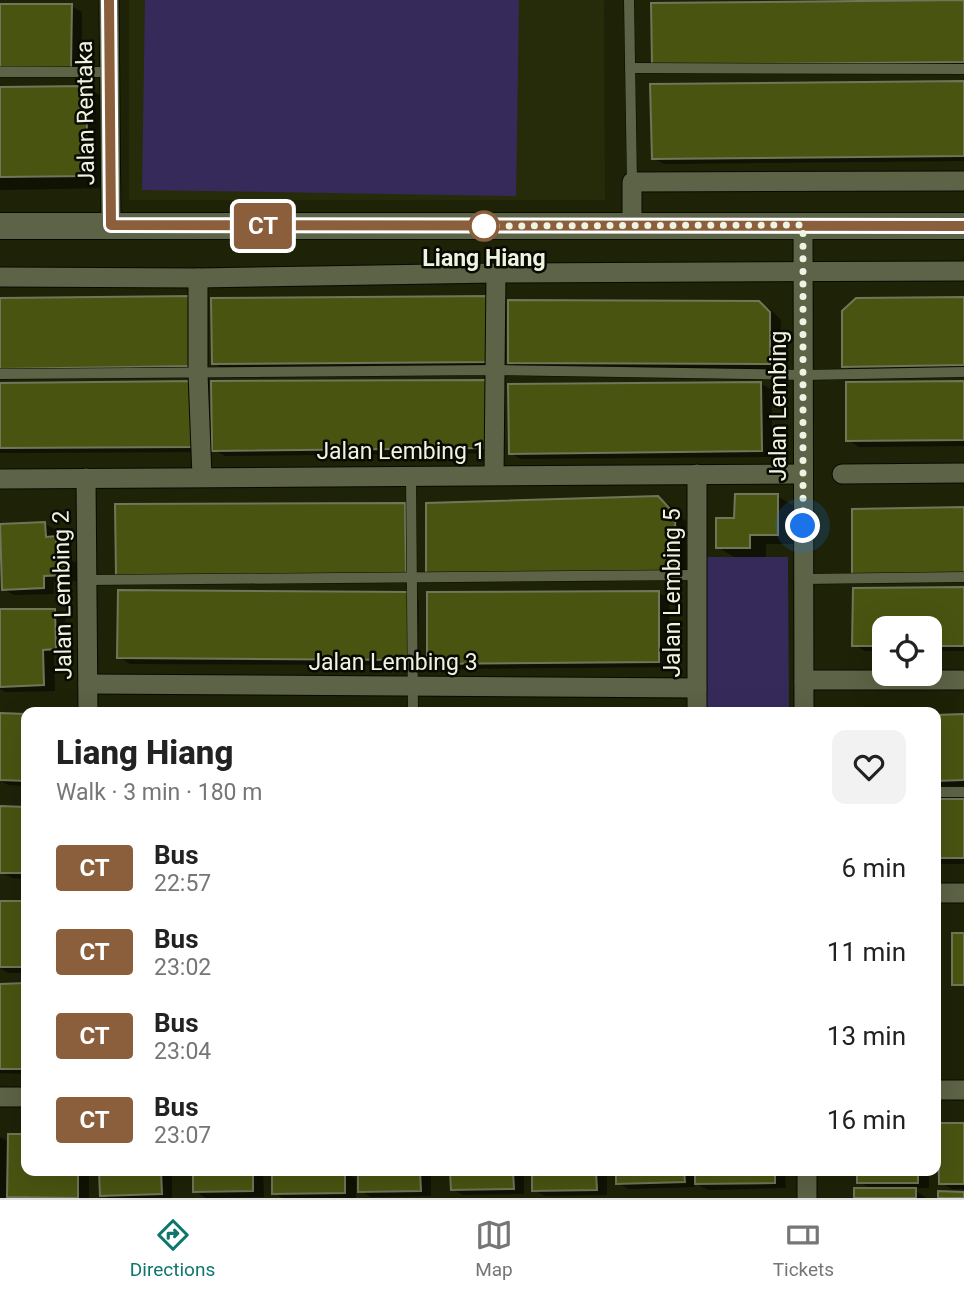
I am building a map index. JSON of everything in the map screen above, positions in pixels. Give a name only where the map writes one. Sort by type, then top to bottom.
[{"type":"street","name":"Jalan Rentaka","points":[[109,0],[111,225]]},
{"type":"street","points":[[632,227],[632,181],[964,181]]},
{"type":"street","name":"Jalan Lembing","points":[[803,225],[804,707]]},
{"type":"street","points":[[0,226],[964,226]]},
{"type":"street","points":[[0,277],[198,278],[496,273],[964,271]]},
{"type":"street","points":[[494,475],[496,273]]},
{"type":"street","points":[[198,278],[202,477]]},
{"type":"street","points":[[842,474],[964,473]]},
{"type":"street","name":"Jalan Lembing 5","points":[[696,474],[697,707]]},
{"type":"street","name":"Jalan Lembing 1","points":[[0,479],[802,474]]},
{"type":"street","name":"Jalan Lembing 2","points":[[86,478],[88,707]]},
{"type":"street","points":[[804,680],[964,680]]},
{"type":"street","name":"Jalan Lembing 3","points":[[88,684],[697,688]]},
{"type":"street","points":[[941,893],[964,893]]},
{"type":"street","points":[[941,1090],[964,1090]]},
{"type":"street","points":[[0,1097],[21,1097]]},
{"type":"street","points":[[807,1176],[807,1198]]},
{"type":"lane","points":[[629,0],[632,181]]},
{"type":"lane","points":[[630,68],[964,69]]},
{"type":"lane","points":[[0,72],[109,72]]},
{"type":"lane","points":[[0,374],[494,370],[803,375],[964,372]]},
{"type":"lane","points":[[411,475],[413,707]]},
{"type":"lane","points":[[87,580],[697,575]]},
{"type":"lane","points":[[803,579],[964,577]]},
{"type":"lane","points":[[941,792],[964,792]]},
{"type":"shaded area","points":[[129,0],[604,0],[605,200],[129,200]]},
{"type":"shaded area","points":[[145,0],[519,0],[516,196],[142,190]]},
{"type":"shaded area","points":[[706,557],[788,557],[789,707],[707,707]]},
{"type":"building","points":[[964,0],[964,62],[652,65],[651,3]]},
{"type":"building","points":[[0,4],[72,4],[71,68],[0,67]]},
{"type":"building","points":[[964,81],[964,156],[652,159],[650,84]]},
{"type":"building","points":[[86,86],[88,176],[0,177],[0,87]]},
{"type":"building","points":[[192,296],[194,366],[0,369],[0,298]]},
{"type":"building","points":[[490,296],[490,362],[212,364],[211,298]]},
{"type":"building","points":[[964,297],[964,365],[842,367],[842,311],[856,298]]},
{"type":"building","points":[[508,300],[759,301],[770,312],[770,364],[508,363]]},
{"type":"building","points":[[487,380],[489,448],[212,451],[211,381]]},
{"type":"building","points":[[193,381],[194,447],[0,448],[0,383]]},
{"type":"building","points":[[964,381],[964,440],[846,441],[846,382]]},
{"type":"building","points":[[761,382],[762,451],[509,454],[508,384]]},
{"type":"building","points":[[735,494],[778,494],[778,535],[750,535],[750,548],[716,548],[716,518],[734,518]]},
{"type":"building","points":[[658,496],[675,514],[676,572],[426,575],[426,503]]},
{"type":"building","points":[[405,503],[406,574],[116,576],[115,504]]},
{"type":"building","points":[[964,507],[964,576],[852,577],[852,509]]},
{"type":"building","points":[[45,522],[46,537],[56,536],[57,556],[66,555],[67,575],[44,576],[44,588],[2,590],[0,524]]},
{"type":"building","points":[[964,587],[964,646],[942,646],[942,616],[872,616],[872,646],[852,646],[853,588]]},
{"type":"building","points":[[118,590],[408,592],[408,660],[117,658]]},
{"type":"building","points":[[659,591],[659,662],[427,664],[427,592]]},
{"type":"building","points":[[0,609],[55,609],[56,649],[43,650],[44,685],[0,687]]},
{"type":"building","points":[[0,713],[21,714],[21,781],[0,780]]},
{"type":"building","points":[[964,714],[964,780],[941,781],[941,715]]},
{"type":"building","points":[[941,799],[964,799],[964,858],[941,858]]},
{"type":"building","points":[[0,806],[21,807],[21,873],[0,873]]},
{"type":"building","points":[[0,901],[21,901],[21,967],[0,967]]},
{"type":"building","points":[[952,933],[964,933],[964,985],[952,985]]},
{"type":"building","points":[[21,983],[21,1069],[0,1069],[0,984]]},
{"type":"building","points":[[941,1123],[964,1123],[964,1184],[939,1184]]},
{"type":"building","points":[[8,1134],[21,1134],[21,1176],[78,1176],[78,1198],[7,1197]]},
{"type":"building","points":[[99,1176],[161,1176],[162,1194],[100,1196]]},
{"type":"building","points":[[193,1176],[253,1176],[253,1191],[193,1192]]},
{"type":"building","points":[[272,1176],[345,1176],[345,1193],[272,1194]]},
{"type":"building","points":[[358,1176],[420,1176],[421,1191],[358,1192]]},
{"type":"building","points":[[450,1176],[513,1176],[514,1189],[451,1190]]},
{"type":"building","points":[[532,1176],[596,1176],[597,1190],[532,1191]]},
{"type":"building","points":[[616,1176],[684,1176],[685,1182],[616,1184]]},
{"type":"building","points":[[695,1176],[775,1176],[775,1183],[695,1184]]},
{"type":"building","points":[[857,1176],[918,1176],[918,1183],[857,1183]]},
{"type":"building","points":[[854,1188],[916,1188],[916,1198],[854,1198]]},
{"type":"building","points":[[938,1191],[964,1192],[964,1198],[938,1198]]},
{"type":"bus line","name":"CT","points":[[109,0],[111,225],[964,226]]},
{"type":"place","name":"Liang Hiang","points":[[484,226]]},
{"type":"route","points":[[484,226],[803,225],[803,526]]}]
